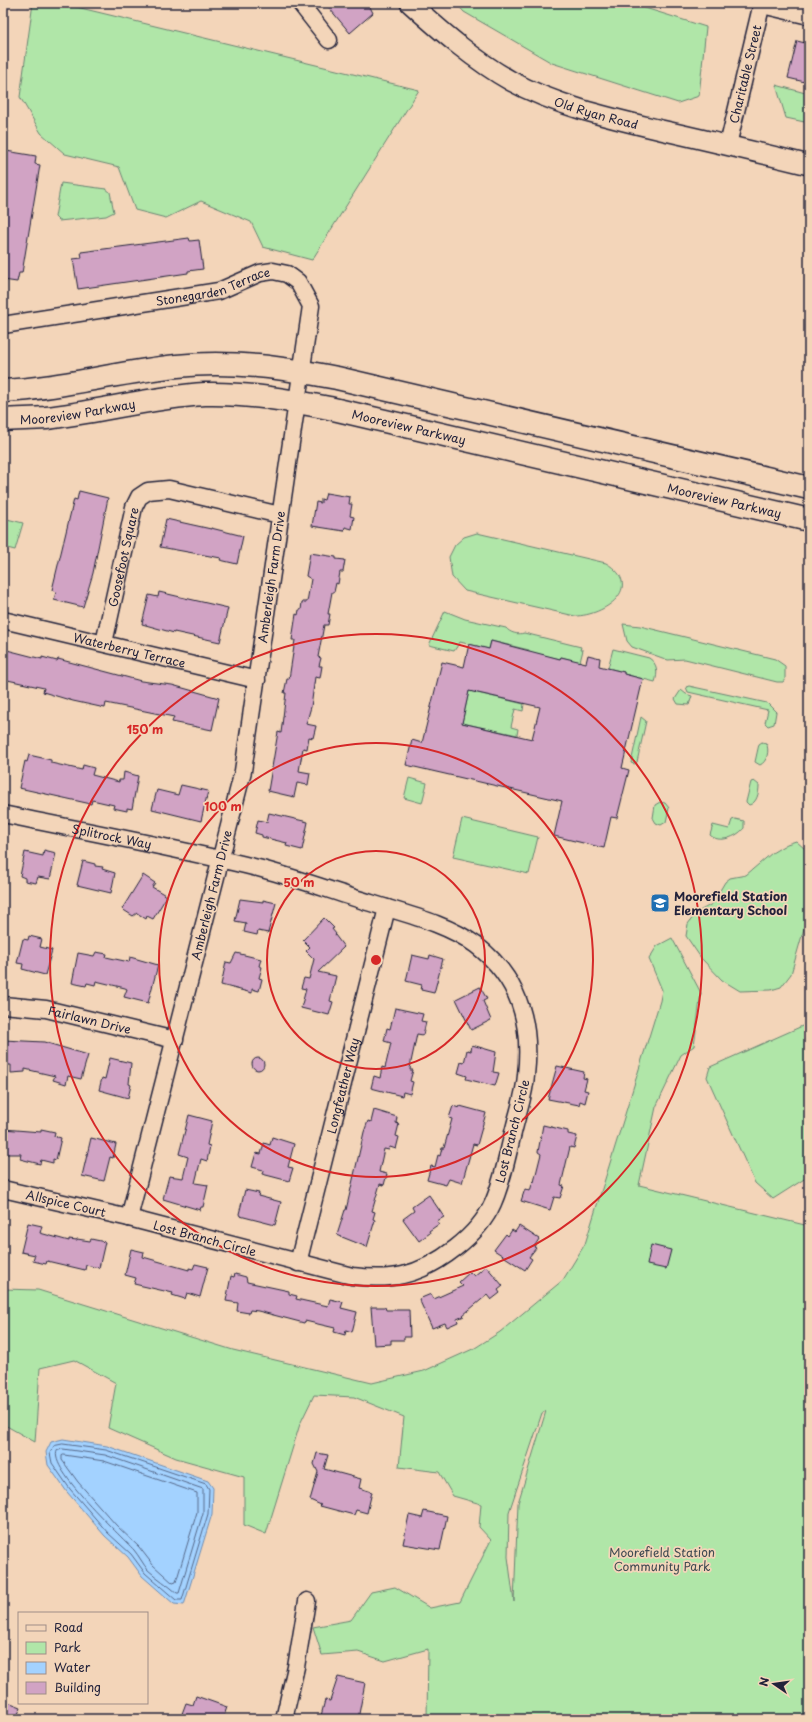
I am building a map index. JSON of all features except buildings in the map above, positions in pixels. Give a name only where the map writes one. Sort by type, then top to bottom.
[{"type":"main road","points":[[3,390],[71,384],[177,366],[220,364],[302,371],[809,488]]},
{"type":"main road","name":"Mooreview Parkway","points":[[3,420],[45,418],[153,400],[205,394],[239,394],[329,408],[809,520]]},
{"type":"street","points":[[300,3],[329,40]]},
{"type":"street","name":"Old Ryan Road","points":[[410,3],[450,39],[512,81],[554,100],[616,119],[809,165]]},
{"type":"street","points":[[762,4],[809,16]]},
{"type":"street","name":"Charitable Street","points":[[728,146],[762,4]]},
{"type":"street","name":"Stonegarden Terrace","points":[[3,325],[219,291],[254,276],[273,271],[287,274],[298,282],[311,306],[298,402]]},
{"type":"street","name":"Amberleigh Farm Drive","points":[[129,1218],[243,771],[298,402]]},
{"type":"street","name":"Goosefoot Square","points":[[104,643],[134,507],[139,497],[148,491],[169,489],[280,515]]},
{"type":"street","name":"Waterberry Terrace","points":[[3,620],[257,680]]},
{"type":"street","name":"Splitrock Way","points":[[3,814],[220,860]]},
{"type":"street","name":"Lost Branch Circle","points":[[129,1218],[352,1276],[383,1278],[413,1272],[447,1254],[472,1234],[492,1206],[501,1181],[526,1077],[527,1030],[521,1004],[502,969],[477,946],[456,933],[387,908],[265,870],[220,860]]},
{"type":"street","name":"Longfeather Way","points":[[298,1263],[387,908]]},
{"type":"street","name":"Fairlawn Drive","points":[[3,1005],[46,1009],[175,1040]]},
{"type":"street","name":"Allspice Court","points":[[3,1189],[129,1218]]},
{"type":"street","points":[[284,1719],[296,1667],[308,1601]]},
{"type":"green space","points":[[33,3],[60,3],[419,90],[312,260],[263,247],[251,222],[201,201],[166,218],[135,210],[119,167],[65,154],[41,133],[20,97]]},
{"type":"green space","points":[[456,3],[629,3],[706,27],[699,96],[678,103],[552,63],[464,12]]},
{"type":"green space","points":[[776,85],[809,94],[809,123],[786,118]]},
{"type":"green space","points":[[61,183],[106,189],[110,192],[114,212],[106,216],[59,221],[55,217]]},
{"type":"green space","points":[[3,518],[23,523],[15,550],[3,547]]},
{"type":"green space","points":[[477,533],[606,563],[617,572],[622,581],[621,590],[608,606],[586,615],[575,616],[465,591],[452,577],[449,557],[455,545],[464,537]]},
{"type":"green space","points":[[445,611],[465,619],[506,628],[514,633],[524,633],[581,647],[580,650],[583,650],[580,662],[561,657],[560,659],[529,652],[529,650],[491,641],[489,649],[460,642],[454,651],[429,645]]},
{"type":"green space","points":[[623,624],[640,626],[775,659],[785,666],[785,679],[783,682],[777,682],[685,659],[668,660],[632,647],[627,641]]},
{"type":"green space","points":[[613,649],[652,660],[656,666],[657,675],[655,682],[608,668]]},
{"type":"green space","points":[[689,686],[767,703],[776,712],[774,724],[768,726],[765,723],[768,710],[688,692],[686,687]]},
{"type":"green space","points":[[681,690],[692,696],[689,705],[678,704],[675,699]]},
{"type":"green space","points":[[469,691],[524,704],[523,711],[515,709],[511,727],[518,729],[517,735],[462,723]]},
{"type":"green space","points":[[641,717],[646,721],[637,762],[635,764],[631,763]]},
{"type":"green space","points":[[762,742],[766,743],[768,752],[766,759],[760,765],[755,762],[759,744]]},
{"type":"green space","points":[[409,778],[427,783],[422,803],[404,798]]},
{"type":"green space","points":[[754,781],[759,785],[758,794],[756,800],[749,805],[746,802],[751,782]]},
{"type":"green space","points":[[660,802],[665,803],[669,808],[666,822],[661,825],[656,823],[653,818],[655,805]]},
{"type":"green space","points":[[462,819],[538,837],[529,874],[453,857]]},
{"type":"green space","points":[[735,819],[744,821],[744,828],[733,837],[718,839],[710,835],[713,825],[729,829],[732,820]]},
{"type":"green space","points":[[796,841],[805,849],[805,859],[809,871],[809,911],[791,974],[781,987],[771,990],[740,991],[722,980],[701,958],[686,936],[688,924],[696,913],[712,904],[725,882],[730,878],[746,875],[772,853],[787,844]]},
{"type":"green space","name":"Moorefield Station Community Park","points":[[672,938],[701,993],[694,1046],[681,1055],[656,1107],[639,1185],[809,1226],[809,1719],[427,1719],[428,1649],[385,1661],[358,1652],[322,1655],[313,1627],[351,1620],[371,1592],[395,1587],[430,1608],[460,1602],[491,1540],[479,1527],[481,1504],[453,1496],[439,1472],[399,1467],[404,1417],[354,1397],[314,1395],[300,1424],[266,1534],[244,1525],[244,1477],[176,1458],[108,1428],[116,1383],[74,1360],[40,1368],[35,1442],[3,1424],[3,1289],[38,1290],[233,1350],[372,1383],[424,1371],[475,1348],[500,1332],[563,1280],[585,1244],[660,1001],[662,990],[649,959],[657,946]],"holes":[[[546,1411],[518,1503],[514,1602],[508,1557],[509,1512],[542,1413]]]},
{"type":"green space","points":[[809,1023],[809,1176],[773,1199],[755,1183],[707,1077],[710,1067]]},
{"type":"water","points":[[63,1439],[107,1446],[208,1481],[213,1488],[212,1514],[184,1605],[174,1604],[142,1576],[128,1557],[105,1536],[67,1492],[48,1465],[46,1452],[51,1442]]},
{"type":"place","name":"Moorefield Station Elementary School","points":[[660,903]]}]
